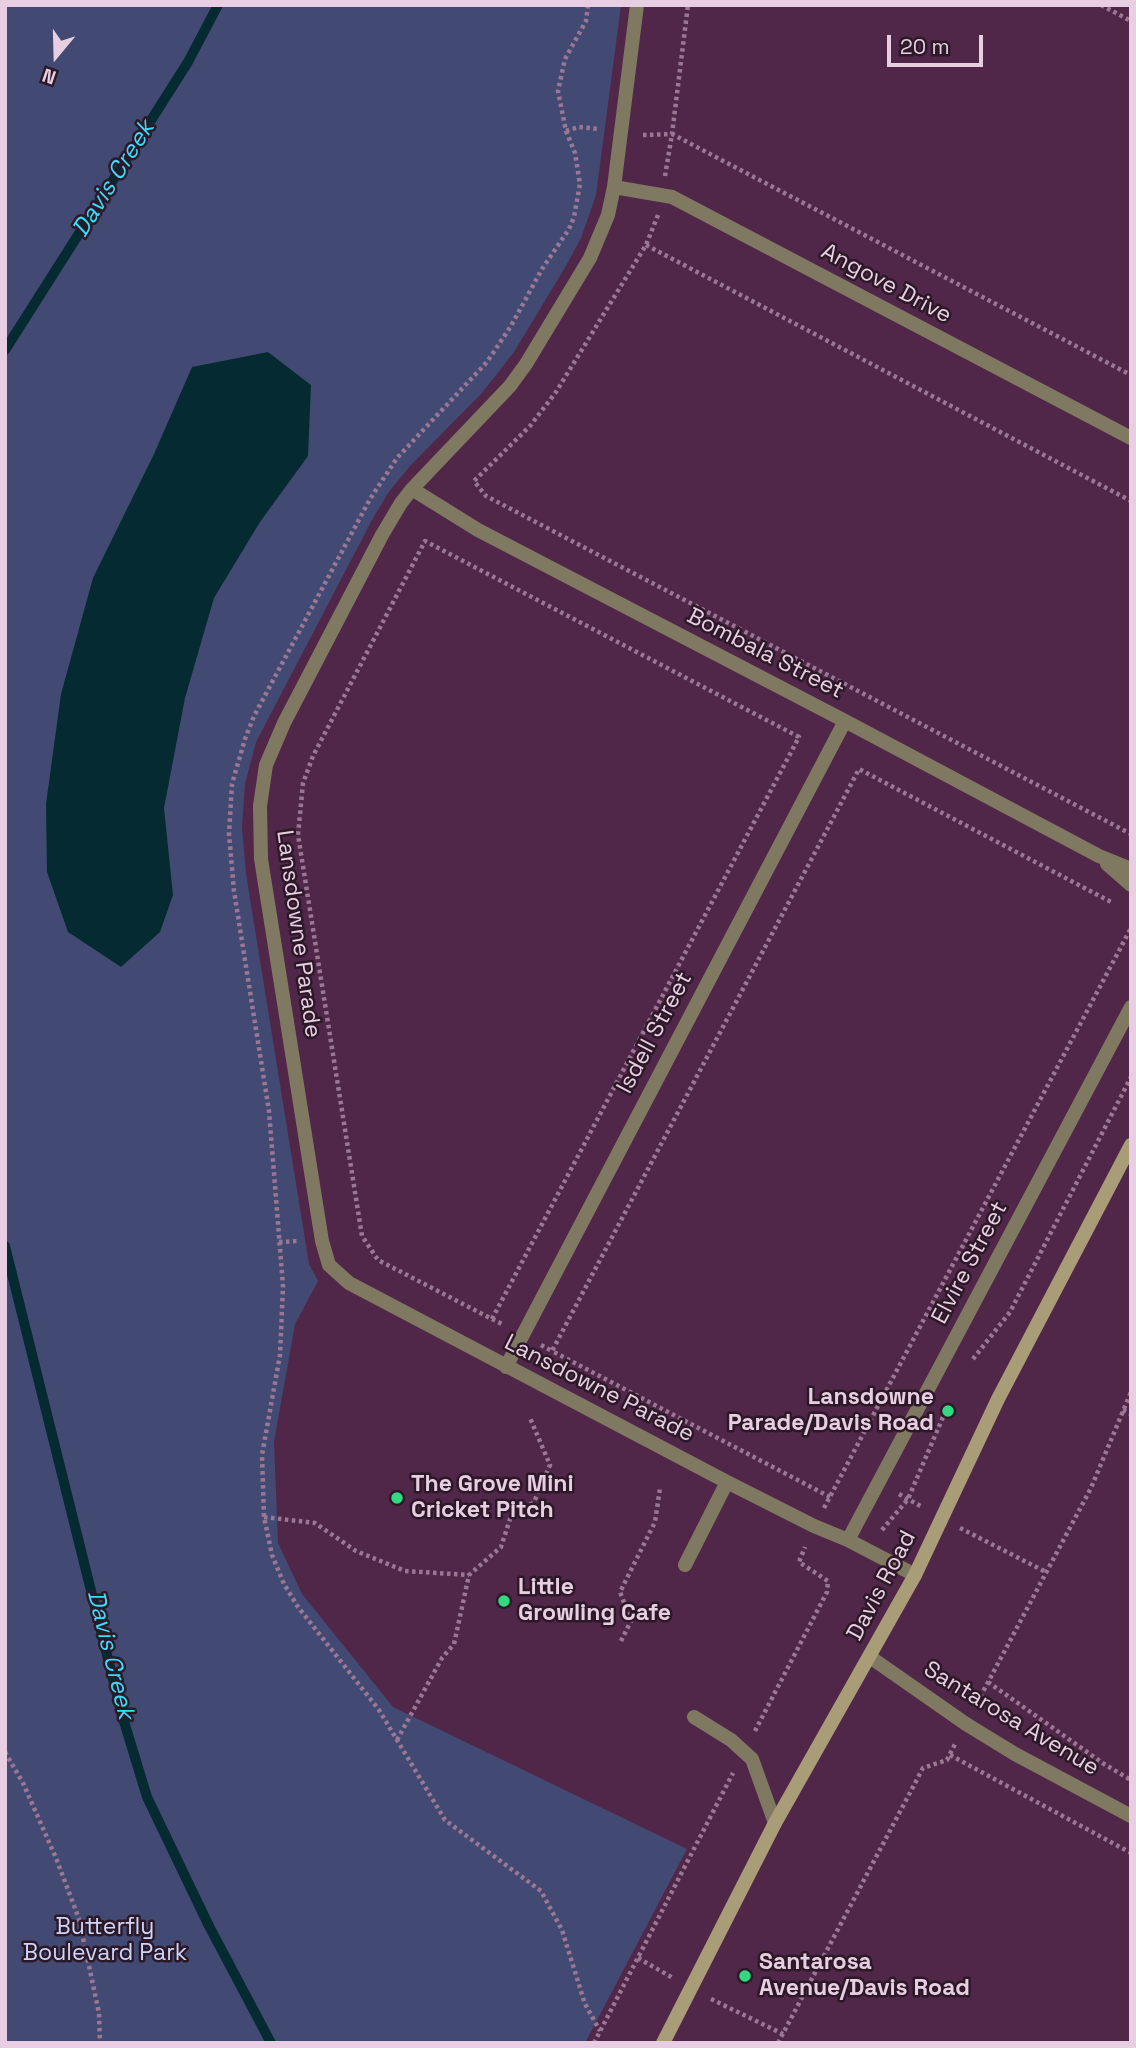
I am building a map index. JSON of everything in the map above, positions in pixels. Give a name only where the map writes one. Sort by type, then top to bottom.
[{"type":"street","name":"Lansdowne Parade","points":[[637,5],[614,187],[608,215],[590,258],[526,364],[495,404],[412,489],[382,535],[270,752],[262,782],[259,836],[261,859],[322,1241],[329,1265],[349,1283],[727,1482],[915,1575]]},
{"type":"street","name":"Angove Drive","points":[[614,187],[662,194],[1131,438]]},
{"type":"street","name":"Bombala Street","points":[[412,489],[478,530],[1099,856],[1131,869]]},
{"type":"street","name":"Isdell Street","points":[[506,1367],[845,721]]},
{"type":"street","name":"Bombala Street","points":[[1099,856],[1131,884]]},
{"type":"street","name":"Elvire Street","points":[[848,1540],[1131,1007]]},
{"type":"street","name":"Davis Road","points":[[663,2043],[775,1823],[915,1575],[998,1399],[1131,1144]]},
{"type":"street","points":[[684,1565],[727,1482]]},
{"type":"street","name":"Santarosa Avenue","points":[[870,1657],[1015,1754],[1131,1816]]},
{"type":"street","points":[[694,1717],[732,1740],[752,1759],[775,1823]]},
{"type":"path","points":[[588,5],[586,21],[565,59],[558,91],[566,131],[575,153],[580,184],[569,229],[487,362],[397,458],[370,499],[254,716],[237,760],[232,785],[229,834],[230,862],[269,1111],[283,1286],[281,1354],[262,1455],[264,1517],[268,1542],[284,1584],[298,1607],[379,1710],[445,1820],[541,1891],[562,1930],[585,2004],[600,2031]]},
{"type":"path","points":[[688,5],[658,219],[646,246],[543,411],[474,481],[486,496],[1131,834]]},
{"type":"path","points":[[1101,5],[1131,21]]},
{"type":"path","points":[[566,131],[579,127],[622,133],[672,134],[1131,375]]},
{"type":"path","points":[[646,246],[1131,501]]},
{"type":"path","points":[[492,1319],[799,737],[425,541],[313,756],[303,783],[298,835],[362,1236],[379,1260],[830,1497],[1131,928]]},
{"type":"path","points":[[552,1351],[859,769],[1118,905]]},
{"type":"path","points":[[968,1365],[1010,1312],[1131,1077]]},
{"type":"path","points":[[864,1549],[908,1499],[948,1406]]},
{"type":"path","points":[[1123,1410],[1131,1414]]},
{"type":"path","points":[[397,1741],[442,1658],[454,1644],[469,1575],[502,1547],[511,1517],[534,1502],[550,1465],[530,1418]]},
{"type":"path","points":[[621,1641],[631,1621],[620,1592],[655,1522],[660,1488]]},
{"type":"path","points":[[264,1517],[315,1523],[356,1551],[405,1571],[469,1575]]},
{"type":"path","points":[[594,2043],[827,1592],[828,1581],[799,1562],[814,1526]]},
{"type":"path","points":[[988,1682],[1131,1780]]},
{"type":"path","points":[[5,1752],[23,1783],[79,1919],[99,2013],[100,2043]]},
{"type":"path","points":[[950,1754],[1131,1853]]},
{"type":"green space","name":"Butterfly Boulevard Park","points":[[5,5],[621,5],[596,195],[581,238],[514,352],[482,393],[410,466],[388,493],[372,520],[256,742],[245,784],[242,827],[246,874],[309,1264],[318,1281],[295,1324],[274,1442],[278,1543],[302,1594],[393,1707],[687,1849],[585,2043],[5,2043]]},
{"type":"shaded area","points":[[268,352],[311,385],[308,456],[260,522],[214,598],[185,698],[164,808],[173,895],[160,932],[121,967],[68,932],[47,872],[46,804],[61,694],[93,578],[154,454],[192,367]]},
{"type":"waterway","name":"Davis Creek","points":[[5,350],[188,62],[218,5]]},
{"type":"waterway","name":"Davis Creek","points":[[5,1246],[122,1715],[147,1797],[209,1926],[271,2043]]},
{"type":"place","name":"Lansdowne Parade/Davis Road","points":[[948,1411]]},
{"type":"place","name":"The Grove Mini Cricket Pitch","points":[[397,1498]]},
{"type":"place","name":"Little Growling Cafe","points":[[504,1601]]},
{"type":"place","name":"Santarosa Avenue/Davis Road","points":[[745,1976]]}]
